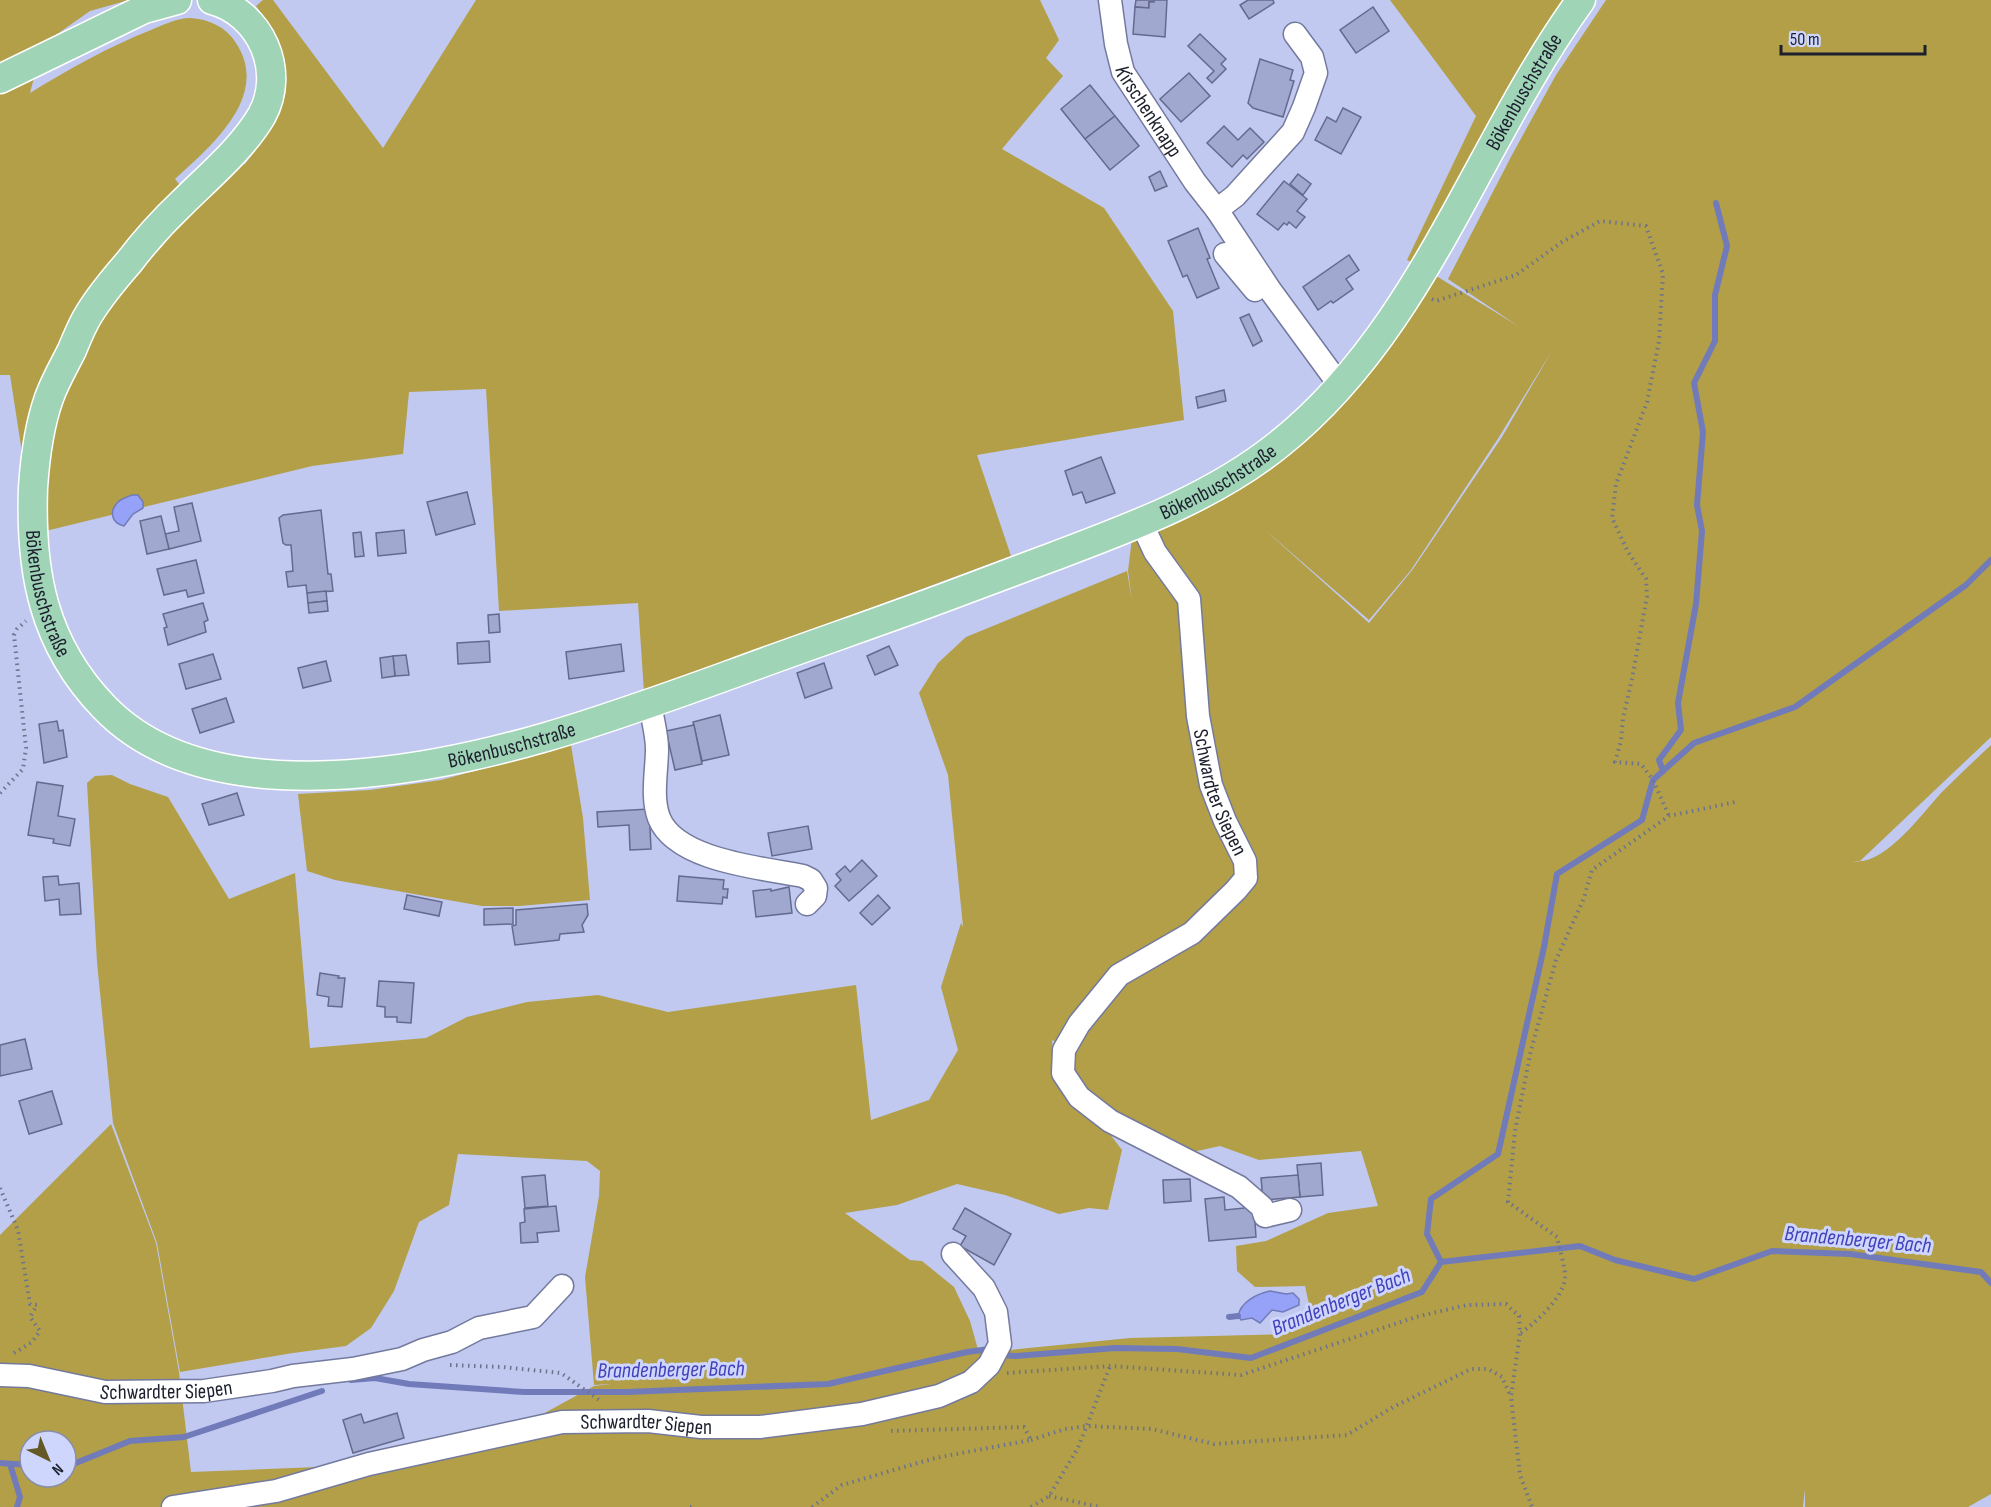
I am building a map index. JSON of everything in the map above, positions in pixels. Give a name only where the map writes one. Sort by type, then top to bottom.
[{"type":"main road","points":[[0,79],[144,9],[177,0]]},
{"type":"main road","name":"Bökenbuschstraße","points":[[212,0],[223,2],[238,11],[260,32],[271,67],[271,91],[262,115],[230,157],[175,209],[128,263],[88,315],[48,401],[35,458],[32,524],[36,576],[46,612],[60,647],[80,680],[105,709],[120,722],[153,745],[171,754],[221,768],[247,772],[319,776],[367,773],[478,754],[532,741],[650,703],[1119,532],[1198,496],[1250,465],[1279,445],[1336,392],[1356,369],[1432,255],[1522,90],[1561,27],[1581,0]]},
{"type":"street","name":"Kirschenknapp","points":[[1110,0],[1116,44],[1123,72],[1336,392]]},
{"type":"street","points":[[1217,210],[1235,196],[1293,132],[1316,73],[1312,57],[1295,34]]},
{"type":"street","points":[[1225,254],[1336,392]]},
{"type":"street","name":"Schwardter Siepen","points":[[1141,522],[1155,552],[1189,599],[1198,716],[1212,784],[1225,820],[1245,861],[1246,878],[1192,933],[1119,975],[1079,1024],[1064,1050],[1063,1073],[1079,1097],[1110,1121],[1239,1186],[1262,1207],[1265,1216],[1290,1210]]},
{"type":"street","points":[[650,703],[657,746],[656,796],[659,818],[670,835],[694,850],[724,862],[803,876],[811,880],[816,888],[815,896],[807,904]]},
{"type":"street","name":"Schwardter Siepen","points":[[173,1507],[276,1491],[369,1464],[562,1422],[648,1421],[701,1427],[760,1427],[862,1414],[939,1396],[971,1382],[989,1365],[1000,1344],[996,1312],[984,1288],[953,1254]]},
{"type":"street","name":"Schwardter Siepen","points":[[5,1365],[30,1376],[105,1392],[204,1391],[293,1376],[353,1369],[402,1359],[452,1342],[479,1328],[533,1317],[562,1286]]},
{"type":"path","points":[[1411,289],[1436,301],[1516,275],[1562,242],[1600,221],[1646,226],[1663,274],[1659,341],[1647,402],[1616,484],[1612,518],[1628,552],[1646,579],[1647,596],[1623,718],[1621,741],[1615,762],[1641,764],[1653,780],[1669,816]]},
{"type":"path","points":[[0,793],[23,769],[26,748],[14,635],[17,628],[24,622],[46,612]]},
{"type":"path","points":[[1520,1333],[1532,1325],[1554,1303],[1565,1278],[1557,1236],[1508,1202],[1515,1131],[1531,1050],[1556,960],[1584,898],[1592,870],[1669,816],[1735,802]]},
{"type":"path","points":[[0,1188],[18,1230],[30,1304],[37,1305],[30,1317],[40,1331],[32,1342],[5,1365]]},
{"type":"path","points":[[978,1376],[1110,1366],[1240,1375],[1416,1317],[1467,1305],[1506,1304],[1519,1316],[1520,1333],[1511,1397],[1520,1475],[1532,1507]]},
{"type":"path","points":[[440,1364],[561,1373],[629,1421]]},
{"type":"path","points":[[1031,1507],[1049,1496],[1078,1448],[1110,1366]]},
{"type":"path","points":[[812,1507],[842,1485],[935,1458],[1031,1440],[1065,1429],[1087,1426],[1152,1429],[1214,1444],[1347,1435],[1393,1407],[1471,1369],[1488,1369],[1502,1377],[1511,1397]]},
{"type":"path","points":[[881,1431],[1024,1427],[1031,1440]]},
{"type":"path","points":[[1049,1496],[1101,1507]]},
{"type":"shaded area","points":[[0,0],[129,0],[90,11],[43,44],[30,93],[104,51],[175,20],[190,18],[204,20],[216,25],[232,37],[245,63],[246,82],[242,101],[219,135],[175,179],[179,184],[245,164],[269,132],[281,96],[283,64],[273,29],[256,6],[263,0],[273,0],[383,148],[476,0],[1040,0],[1059,40],[1046,58],[1063,76],[1002,149],[1104,208],[1173,311],[1184,420],[977,455],[1011,556],[644,692],[638,603],[499,611],[486,389],[409,392],[403,454],[312,466],[21,537],[21,446],[10,375],[0,375]]},
{"type":"shaded area","points":[[1390,0],[1567,0],[1416,264],[1407,260],[1476,116]]},
{"type":"shaded area","points":[[1606,0],[1991,0],[1991,737],[1860,861],[1877,856],[1901,838],[1941,793],[1991,745],[1991,1494],[1968,1507],[1805,1507],[1805,1489],[1803,1507],[0,1507],[0,1235],[111,1124],[156,1243],[179,1372],[191,1472],[343,1466],[416,1450],[541,1415],[594,1386],[611,1384],[594,1385],[585,1277],[599,1196],[600,1171],[587,1161],[458,1154],[449,1205],[419,1222],[394,1291],[371,1328],[346,1346],[180,1372],[157,1243],[113,1123],[97,962],[87,783],[95,776],[112,775],[168,797],[229,899],[295,873],[310,1048],[426,1038],[467,1017],[527,1002],[598,995],[668,1012],[856,985],[871,1120],[929,1100],[958,1050],[941,987],[961,923],[963,927],[948,775],[919,693],[938,663],[966,637],[1127,571],[1132,600],[1128,571],[1132,538],[1226,494],[1433,274],[1518,326],[1448,279],[1556,75]],"holes":[[[1553,349],[1502,437],[1413,569],[1369,623],[1265,530],[1369,620],[1411,570],[1499,437]],[[1052,1040],[1070,1049],[1069,1071],[1109,1114],[1188,1153],[1220,1146],[1259,1160],[1361,1151],[1378,1206],[1328,1213],[1266,1241],[1236,1246],[1237,1271],[1255,1287],[1305,1286],[1310,1309],[1287,1334],[1130,1338],[979,1353],[970,1321],[954,1287],[922,1261],[910,1260],[845,1213],[897,1205],[957,1184],[1005,1195],[1059,1214],[1089,1208],[1108,1210],[1122,1150],[1106,1129],[1056,1076]]]},
{"type":"shaded area","points":[[571,745],[583,818],[590,900],[519,906],[482,906],[335,880],[307,871],[298,794],[370,790],[441,780]]},
{"type":"water","points":[[132,495],[138,495],[143,502],[143,508],[133,514],[124,526],[114,519],[113,509],[119,501]]},
{"type":"water","points":[[1270,1291],[1293,1293],[1299,1299],[1299,1305],[1283,1312],[1272,1310],[1260,1323],[1252,1318],[1241,1320],[1238,1316],[1246,1303]]},
{"type":"building","points":[[1136,0],[1154,0],[1154,2],[1149,2],[1149,8],[1135,7]]},
{"type":"building","points":[[1154,0],[1167,0],[1165,37],[1133,34],[1135,7],[1149,8],[1149,2],[1154,2]]},
{"type":"building","points":[[1248,0],[1273,0],[1274,3],[1249,19],[1240,5]]},
{"type":"building","points":[[1373,7],[1389,31],[1356,53],[1340,30]]},
{"type":"building","points":[[1200,34],[1226,59],[1221,64],[1226,69],[1212,83],[1207,78],[1214,71],[1188,46]]},
{"type":"building","points":[[1260,59],[1293,70],[1290,80],[1294,81],[1283,117],[1253,108],[1248,103]]},
{"type":"building","points":[[1189,73],[1210,96],[1181,122],[1160,99]]},
{"type":"building","points":[[1090,85],[1115,116],[1085,139],[1061,109]]},
{"type":"building","points":[[1343,108],[1361,117],[1341,154],[1315,140],[1327,117],[1336,122]]},
{"type":"building","points":[[1115,116],[1139,146],[1110,170],[1085,139]]},
{"type":"building","points":[[1224,126],[1238,140],[1250,128],[1264,142],[1247,159],[1243,155],[1232,167],[1207,143]]},
{"type":"building","points":[[1160,171],[1167,186],[1155,191],[1149,177]]},
{"type":"building","points":[[1298,174],[1311,184],[1303,195],[1290,184]]},
{"type":"building","points":[[1284,181],[1307,199],[1297,211],[1305,217],[1296,228],[1289,222],[1287,225],[1284,223],[1278,230],[1257,214]]},
{"type":"building","points":[[1198,228],[1219,288],[1197,298],[1187,275],[1183,277],[1168,241]]},
{"type":"building","points":[[1349,255],[1359,270],[1346,279],[1353,289],[1318,310],[1303,287]]},
{"type":"building","points":[[1249,314],[1262,341],[1253,346],[1240,318]]},
{"type":"building","points":[[1224,390],[1226,401],[1198,408],[1196,397]]},
{"type":"building","points":[[1101,457],[1115,493],[1086,503],[1082,492],[1073,495],[1065,471]]},
{"type":"building","points":[[467,492],[475,524],[436,535],[427,502]]},
{"type":"building","points":[[192,503],[201,541],[169,549],[165,534],[179,531],[174,507]]},
{"type":"building","points":[[321,510],[328,574],[331,574],[333,591],[307,593],[306,585],[288,587],[286,572],[293,571],[291,545],[283,543],[279,518],[283,515]]},
{"type":"building","points":[[161,516],[169,549],[147,554],[140,521]]},
{"type":"building","points":[[404,530],[406,553],[378,556],[376,533]]},
{"type":"building","points":[[361,532],[364,556],[355,557],[353,533]]},
{"type":"building","points":[[196,560],[204,593],[188,597],[186,590],[164,595],[157,569]]},
{"type":"building","points":[[326,591],[327,601],[308,603],[307,593]]},
{"type":"building","points":[[327,601],[328,611],[309,613],[308,603]]},
{"type":"building","points":[[203,603],[208,620],[204,622],[206,632],[168,645],[164,628],[167,627],[163,614]]},
{"type":"building","points":[[499,614],[500,632],[489,633],[488,615]]},
{"type":"building","points":[[489,641],[490,662],[458,664],[457,643]]},
{"type":"building","points":[[621,644],[624,671],[569,679],[566,652]]},
{"type":"building","points":[[889,646],[898,665],[875,675],[867,656]]},
{"type":"building","points":[[213,654],[221,679],[186,689],[179,664]]},
{"type":"building","points":[[406,655],[409,675],[395,676],[393,656]]},
{"type":"building","points":[[393,656],[395,676],[382,678],[380,658]]},
{"type":"building","points":[[326,661],[331,681],[303,688],[298,668]]},
{"type":"building","points":[[824,663],[832,688],[805,698],[797,673]]},
{"type":"building","points":[[226,698],[234,722],[200,733],[192,709]]},
{"type":"building","points":[[720,715],[729,755],[702,761],[693,722]]},
{"type":"building","points":[[57,721],[59,731],[63,730],[67,757],[44,763],[39,724]]},
{"type":"building","points":[[694,725],[702,764],[675,770],[666,731]]},
{"type":"building","points":[[37,782],[63,786],[58,816],[75,819],[70,846],[53,843],[54,839],[28,835]]},
{"type":"building","points":[[237,793],[244,815],[209,825],[202,804]]},
{"type":"building","points":[[649,809],[651,849],[630,850],[629,825],[598,827],[597,812]]},
{"type":"building","points":[[808,826],[812,849],[772,856],[768,833]]},
{"type":"building","points":[[862,860],[877,876],[849,901],[835,886],[841,880],[836,874],[845,866],[850,872]]},
{"type":"building","points":[[58,876],[59,885],[79,883],[81,914],[60,915],[59,899],[45,901],[43,877]]},
{"type":"building","points":[[679,876],[724,880],[723,889],[728,889],[727,898],[723,897],[722,904],[677,901]]},
{"type":"building","points":[[789,887],[792,913],[756,917],[753,891],[771,889],[771,891]]},
{"type":"building","points":[[407,895],[442,902],[439,916],[404,909]]},
{"type":"building","points":[[878,895],[890,908],[872,925],[860,913]]},
{"type":"building","points":[[587,904],[588,915],[582,925],[584,932],[560,934],[559,940],[515,945],[512,926],[516,925],[516,910]]},
{"type":"building","points":[[513,908],[513,924],[484,925],[484,909]]},
{"type":"building","points":[[320,973],[345,978],[342,1007],[328,1006],[329,997],[317,995]]},
{"type":"building","points":[[379,981],[414,983],[411,1023],[397,1022],[397,1017],[385,1017],[385,1007],[377,1006]]},
{"type":"building","points":[[25,1039],[32,1069],[0,1076],[0,1045]]},
{"type":"building","points":[[52,1091],[62,1124],[29,1134],[19,1101]]},
{"type":"building","points":[[1321,1163],[1323,1195],[1300,1197],[1297,1165]]},
{"type":"building","points":[[545,1175],[548,1206],[525,1208],[522,1177]]},
{"type":"building","points":[[1298,1175],[1300,1197],[1263,1200],[1261,1178]]},
{"type":"building","points":[[1190,1179],[1191,1201],[1164,1203],[1163,1180]]},
{"type":"building","points":[[1224,1197],[1225,1210],[1254,1207],[1256,1237],[1209,1241],[1205,1199]]},
{"type":"building","points":[[556,1206],[559,1231],[537,1233],[538,1242],[521,1243],[520,1223],[525,1222],[524,1209]]},
{"type":"building","points":[[965,1208],[1011,1234],[994,1265],[960,1246],[966,1236],[953,1229]]},
{"type":"building","points":[[397,1413],[404,1438],[353,1453],[343,1420],[361,1414],[364,1423]]},
{"type":"waterway","points":[[1663,771],[1659,760],[1681,730],[1678,703],[1696,604],[1702,531],[1697,505],[1703,432],[1694,383],[1715,341],[1715,295],[1727,246],[1716,203]]},
{"type":"waterway","points":[[1441,1262],[1427,1234],[1431,1199],[1498,1154],[1544,947],[1557,874],[1642,820],[1653,780],[1694,743],[1795,707],[1966,585],[1991,560]]},
{"type":"waterway","name":"Brandenberger Bach","points":[[1000,1355],[1015,1356],[1115,1348],[1177,1349],[1251,1358],[1422,1292],[1441,1262],[1580,1246],[1615,1260],[1694,1279],[1772,1251],[1850,1254],[1981,1272],[1991,1283]]},
{"type":"waterway","points":[[1229,1317],[1238,1316]]},
{"type":"waterway","name":"Brandenberger Bach","points":[[351,1380],[375,1378],[409,1384],[524,1392],[627,1392],[828,1384],[967,1352],[990,1349]]},
{"type":"waterway","name":"Brandenberger Bach","points":[[78,1462],[130,1441],[184,1437],[322,1391]]},
{"type":"waterway","name":"Brandenberger Bach","points":[[0,1463],[18,1464]]},
{"type":"waterway","points":[[10,1464],[20,1497],[17,1507]]}]
